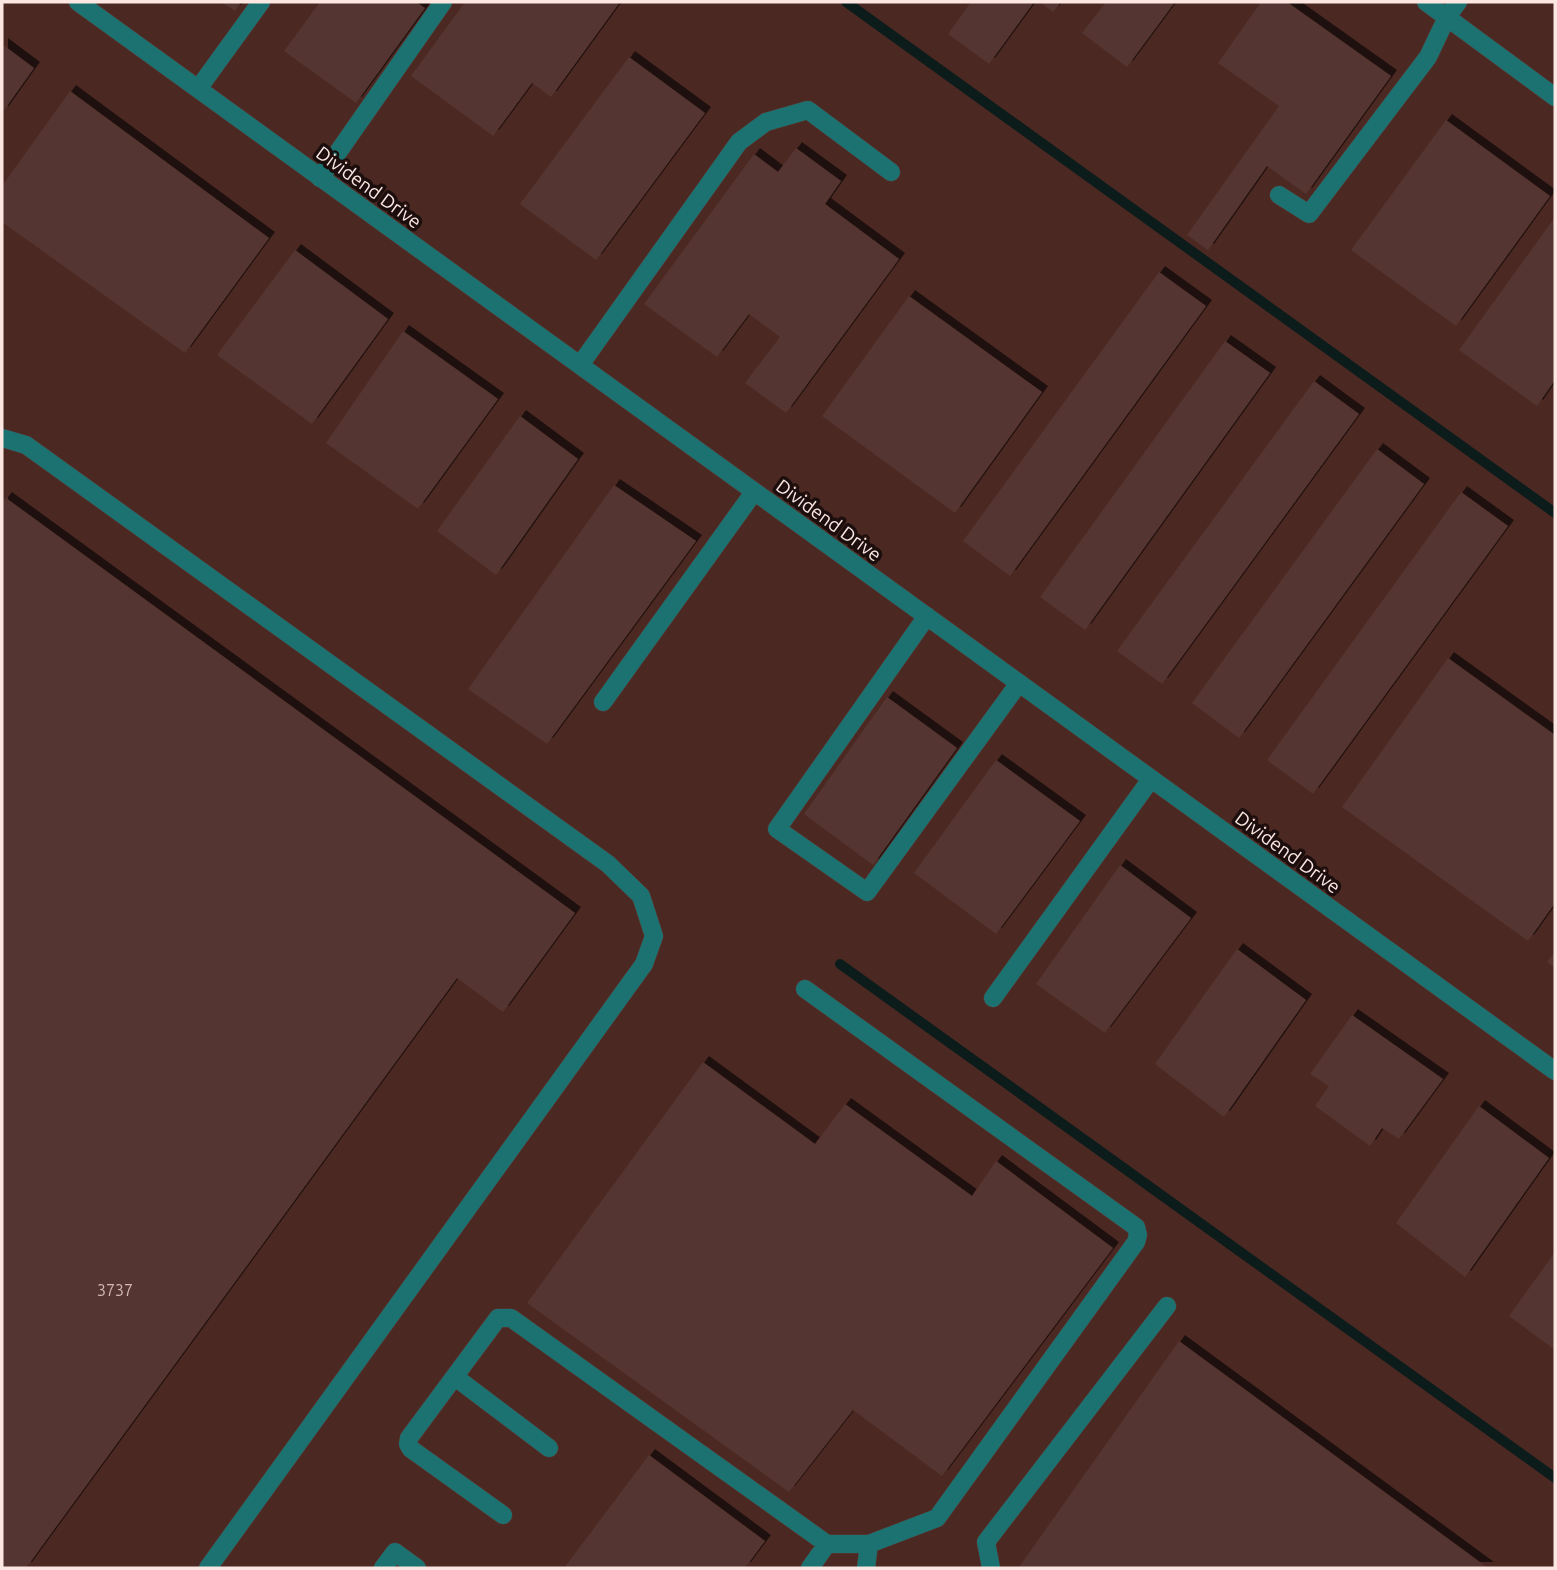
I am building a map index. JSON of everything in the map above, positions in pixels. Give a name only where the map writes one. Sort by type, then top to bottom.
[{"type":"street","name":"Dividend Drive","points":[[78,2],[1555,1071]]},
{"type":"street","points":[[198,89],[261,2]]},
{"type":"street","points":[[320,178],[443,2]]},
{"type":"street","points":[[1426,2],[1555,97]]},
{"type":"street","points":[[1279,195],[1309,214],[1427,57],[1447,17],[1458,2]]},
{"type":"street","points":[[580,365],[739,142],[766,122],[808,110],[891,172]]},
{"type":"street","points":[[2,438],[26,445],[608,864],[641,895],[654,936],[644,964],[208,1568]]},
{"type":"street","points":[[603,702],[754,492]]},
{"type":"street","points":[[927,616],[777,829],[867,892],[1018,683]]},
{"type":"street","points":[[993,998],[1151,779]]},
{"type":"street","points":[[503,1515],[411,1449],[408,1444],[409,1438],[498,1318],[511,1318],[827,1544],[869,1544],[937,1518],[1128,1253],[1138,1235],[1136,1227],[805,989]]},
{"type":"street","points":[[991,1568],[986,1542],[1167,1306]]},
{"type":"street","points":[[455,1377],[550,1448]]},
{"type":"street","points":[[810,1568],[827,1544]]},
{"type":"street","points":[[866,1568],[869,1544]]},
{"type":"street","points":[[383,1568],[396,1552],[417,1568]]},
{"type":"shaded area","points":[[2,2],[1555,2],[1555,1568],[2,1568]]},
{"type":"building","points":[[221,2],[241,2],[235,11]]},
{"type":"building","points":[[320,2],[416,2],[425,8],[356,103],[284,51]]},
{"type":"building","points":[[465,2],[620,2],[551,97],[532,83],[493,136],[411,76]]},
{"type":"building","points":[[971,2],[1034,2],[989,64],[948,34]]},
{"type":"building","points":[[1040,2],[1061,2],[1053,12]]},
{"type":"building","points":[[1106,2],[1175,2],[1127,67],[1082,33]]},
{"type":"building","points":[[1261,2],[1287,2],[1391,76],[1306,194],[1267,166],[1208,250],[1187,235],[1279,106],[1218,63]]},
{"type":"building","points":[[2,44],[34,68],[2,113]]},
{"type":"building","points":[[629,57],[705,113],[596,260],[520,204]]},
{"type":"building","points":[[70,91],[269,238],[185,353],[2,222],[2,186]]},
{"type":"building","points":[[1446,120],[1550,196],[1456,326],[1351,250]]},
{"type":"building","points":[[796,148],[841,181],[825,204],[899,259],[786,413],[745,383],[780,337],[749,314],[717,357],[644,304],[754,154],[778,172]]},
{"type":"building","points":[[1555,217],[1555,380],[1537,406],[1459,350]]},
{"type":"building","points":[[295,250],[388,319],[312,424],[217,355]]},
{"type":"building","points":[[1159,272],[1206,306],[1010,576],[963,541]]},
{"type":"building","points":[[909,296],[1042,392],[955,513],[822,416]]},
{"type":"building","points":[[403,331],[498,399],[418,509],[326,443]]},
{"type":"building","points":[[1225,341],[1270,373],[1085,630],[1040,597]]},
{"type":"building","points":[[1314,381],[1359,414],[1162,684],[1117,651]]},
{"type":"building","points":[[520,416],[578,459],[496,575],[437,531]]},
{"type":"building","points":[[1377,449],[1424,484],[1239,738],[1192,703]]},
{"type":"building","points":[[614,485],[696,541],[547,744],[468,689]]},
{"type":"building","points":[[1461,492],[1508,526],[1313,794],[1267,760]]},
{"type":"building","points":[[6,498],[575,913],[503,1012],[457,978],[26,1568],[2,1568],[2,503]]},
{"type":"building","points":[[1448,658],[1555,735],[1555,903],[1528,941],[1342,807]]},
{"type":"building","points":[[887,697],[957,748],[873,865],[804,814]]},
{"type":"building","points":[[996,760],[1080,821],[996,934],[914,873]]},
{"type":"building","points":[[1120,865],[1191,918],[1105,1033],[1036,984]]},
{"type":"building","points":[[1237,949],[1306,1000],[1224,1117],[1155,1064]]},
{"type":"building","points":[[1555,952],[1555,968],[1547,962]]},
{"type":"building","points":[[1352,1015],[1443,1079],[1399,1139],[1382,1128],[1370,1146],[1315,1106],[1329,1086],[1310,1074]]},
{"type":"building","points":[[703,1062],[815,1144],[845,1104],[972,1196],[996,1161],[1113,1248],[942,1476],[853,1410],[789,1492],[527,1303]]},
{"type":"building","points":[[1479,1106],[1549,1158],[1465,1277],[1396,1223]]},
{"type":"building","points":[[1555,1252],[1555,1350],[1509,1316]]},
{"type":"building","points":[[1179,1341],[1488,1568],[1019,1567]]},
{"type":"building","points":[[649,1455],[765,1541],[745,1568],[564,1568]]},
{"type":"waterway","points":[[846,2],[1555,513]]},
{"type":"waterway","points":[[840,964],[1555,1478]]}]
